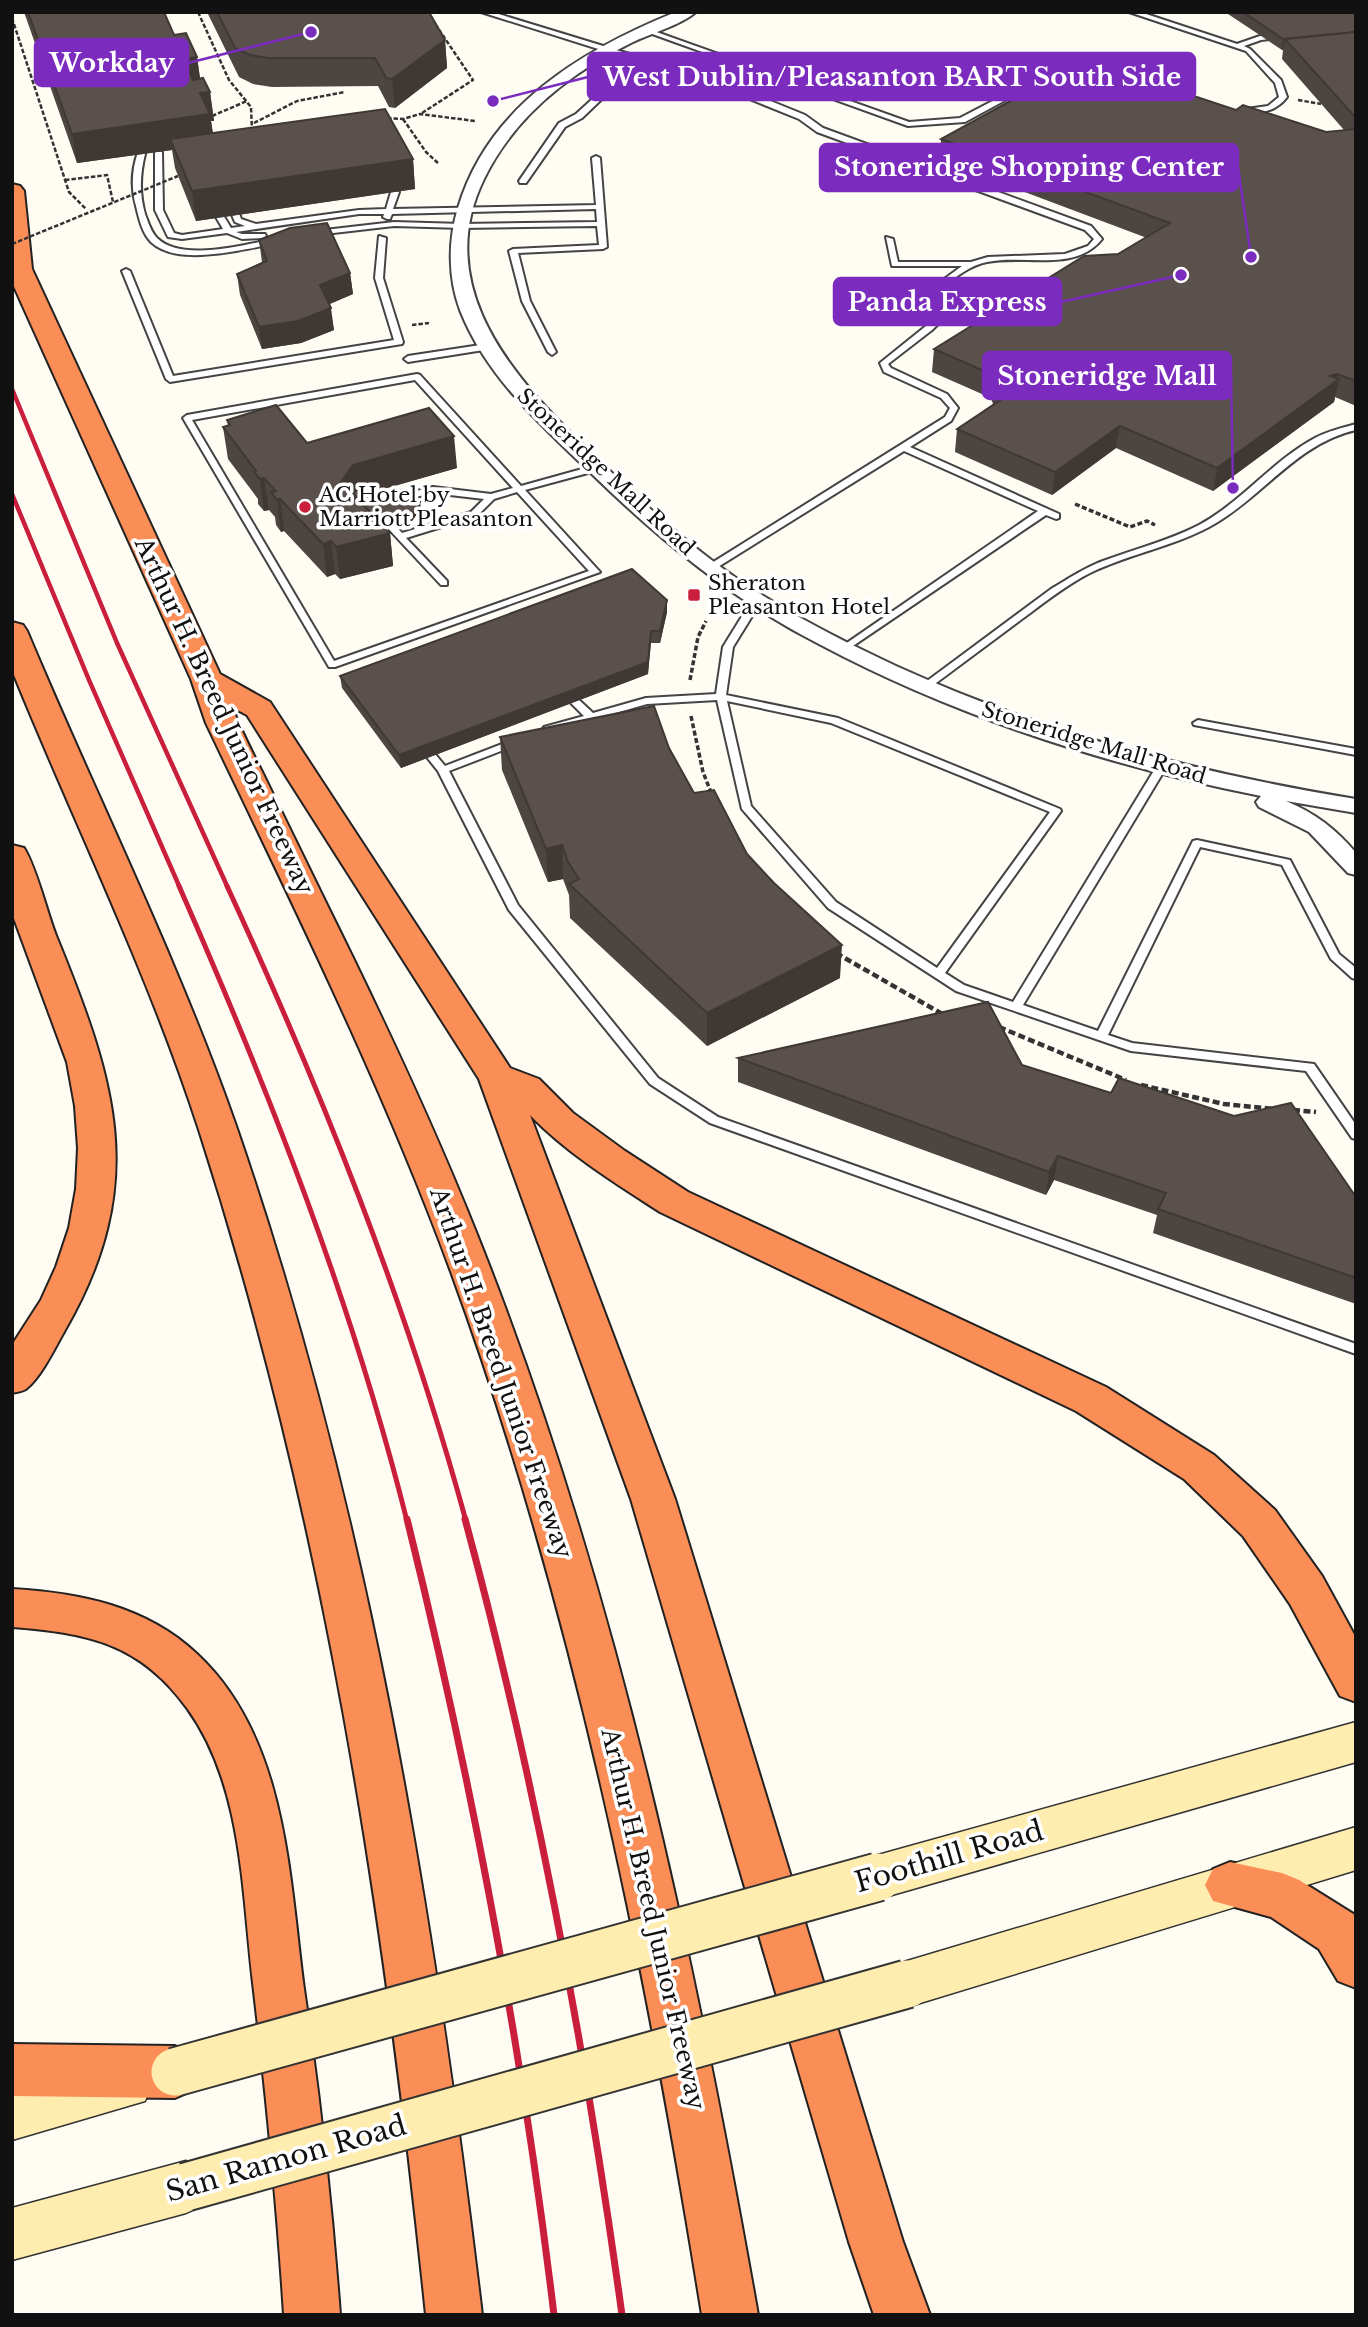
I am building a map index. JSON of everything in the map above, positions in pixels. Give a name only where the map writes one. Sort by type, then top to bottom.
[{"type":"highway","name":"Arthur H. Breed Junior Freeway","points":[[12,191],[15,256],[207,678],[222,723],[355,996],[411,1119],[471,1271],[528,1437],[585,1625],[642,1853],[699,2124],[730,2315]]},
{"type":"highway","points":[[12,631],[164,989],[217,1126],[264,1271],[309,1436],[355,1633],[396,1861],[438,2155],[454,2315]]},
{"type":"highway","points":[[207,678],[259,709],[497,1077],[653,1499],[876,2242],[902,2315]]},
{"type":"highway","points":[[12,856],[85,1062],[95,1116],[99,1169],[90,1229],[70,1285],[36,1346],[12,1377]]},
{"type":"highway","points":[[497,1077],[526,1088],[570,1130],[611,1161],[674,1202],[1091,1399],[1199,1467],[1259,1523],[1306,1590],[1356,1682]]},
{"type":"highway","points":[[12,1608],[63,1610],[116,1623],[162,1651],[204,1694],[234,1747],[259,1832],[290,2071],[312,2315]]},
{"type":"highway","points":[[1230,1885],[1282,1896],[1337,1932],[1356,1964]]},
{"type":"highway","points":[[12,2070],[176,2072]]},
{"type":"main road","name":"Foothill Road","points":[[176,2072],[1356,1742]]},
{"type":"main road","points":[[1230,1885],[1356,1848]]},
{"type":"main road","name":"San Ramon Road","points":[[12,2234],[907,1984],[1230,1885]]},
{"type":"main road","points":[[12,2115],[176,2072]]},
{"type":"street","name":"Stoneridge Mall Road","points":[[689,12],[646,30],[607,51],[549,88],[504,133],[483,161],[463,218],[460,270],[469,309],[487,347],[511,382],[596,468],[666,533],[757,600],[844,649],[924,687],[1055,734],[1207,779],[1356,806]]},
{"type":"street","points":[[1207,779],[1305,817],[1334,840],[1356,867]]},
{"type":"lane","points":[[484,12],[753,96],[802,117],[820,130],[1088,228],[1098,239],[1094,246],[1078,254],[986,259],[940,285],[942,315],[932,328],[907,343],[884,363],[887,370],[944,396],[954,408],[948,419],[710,568]]},
{"type":"lane","points":[[1132,12],[1248,50],[1278,82],[1283,97],[1280,102],[1270,107],[1233,113]]},
{"type":"lane","points":[[646,30],[897,122],[925,124],[962,120],[1062,67],[1078,66],[1102,72]]},
{"type":"lane","points":[[1238,47],[1260,38],[1286,36]]},
{"type":"lane","points":[[523,181],[562,125],[579,116],[601,96]]},
{"type":"lane","points":[[158,152],[159,210],[171,235],[182,237],[388,210],[463,218],[601,224]]},
{"type":"lane","points":[[141,154],[135,187],[141,214],[155,242],[172,250],[196,252],[239,248],[284,237]]},
{"type":"lane","points":[[552,352],[526,301],[513,251],[603,247],[596,158]]},
{"type":"lane","points":[[385,224],[395,192]]},
{"type":"lane","points":[[306,234],[385,224],[600,207]]},
{"type":"lane","points":[[236,215],[247,225],[257,226]]},
{"type":"lane","points":[[220,217],[227,231],[234,236],[284,237]]},
{"type":"lane","points":[[126,271],[170,379],[399,342],[379,278],[382,238]]},
{"type":"lane","points":[[889,239],[895,264],[975,264]]},
{"type":"lane","points":[[408,359],[487,347]]},
{"type":"lane","points":[[417,377],[519,489],[595,572],[332,665],[187,418],[417,377]]},
{"type":"lane","points":[[924,687],[1077,577],[1091,569],[1173,540],[1216,520],[1324,436],[1356,427]]},
{"type":"lane","points":[[903,447],[1056,516]]},
{"type":"lane","points":[[444,583],[388,523],[388,510],[399,498],[433,490],[491,497],[596,468]]},
{"type":"lane","points":[[400,537],[474,514],[491,497]]},
{"type":"lane","points":[[844,649],[1045,511]]},
{"type":"lane","points":[[757,600],[728,647],[721,697],[746,807],[832,905],[960,988],[1131,1047],[1310,1067],[1356,1135]]},
{"type":"lane","points":[[542,732],[591,715],[646,701],[721,697],[834,720],[1056,811],[939,974]]},
{"type":"lane","points":[[575,702],[591,715],[597,726]]},
{"type":"lane","points":[[1198,723],[1356,752]]},
{"type":"lane","points":[[443,770],[530,736]]},
{"type":"lane","points":[[431,756],[443,770],[513,907],[654,1082],[714,1120],[1356,1349]]},
{"type":"lane","points":[[1016,1007],[1162,766]]},
{"type":"lane","points":[[1102,1036],[1197,843],[1286,862],[1335,956],[1356,975]]},
{"type":"path","points":[[198,12],[229,80],[251,107],[252,135]]},
{"type":"path","points":[[382,117],[403,119],[420,114],[473,80],[427,12]]},
{"type":"path","points":[[12,18],[65,180],[74,200],[86,209]]},
{"type":"path","points":[[253,124],[299,99],[326,92],[345,92]]},
{"type":"path","points":[[212,116],[247,101]]},
{"type":"path","points":[[420,114],[475,121]]},
{"type":"path","points":[[386,124],[397,119]]},
{"type":"path","points":[[403,119],[426,152],[439,164]]},
{"type":"path","points":[[15,256],[113,202],[181,175],[180,168]]},
{"type":"path","points":[[65,180],[107,175],[113,202]]},
{"type":"path","points":[[1075,503],[1130,527],[1147,521],[1157,526]]},
{"type":"path","points":[[997,1026],[1138,1085],[1224,1104],[1325,1113],[1339,1110]]},
{"type":"building","points":[[28,12],[164,12],[174,35],[186,33],[197,57],[184,59],[193,80],[203,78],[210,92],[200,93],[210,114],[72,134]]},
{"type":"building","points":[[217,12],[429,12],[445,40],[392,79],[386,78],[375,58],[268,58],[250,55],[235,48]]},
{"type":"building","points":[[1243,12],[1356,12],[1356,32],[1283,39]]},
{"type":"building","points":[[1356,32],[1356,118],[1285,39]]},
{"type":"building","points":[[1085,60],[1236,110],[1243,105],[1326,132],[1356,129],[1356,381],[1337,374],[1330,376],[1339,379],[1217,468],[1120,426],[1055,472],[957,429],[1002,399],[993,375],[934,349],[1084,256],[1118,254],[1170,223],[941,139]]},
{"type":"building","points":[[385,109],[413,159],[192,191],[170,139]]},
{"type":"building","points":[[327,223],[350,273],[320,285],[331,308],[298,321],[259,327],[237,274],[267,261],[259,240],[290,228]]},
{"type":"building","points":[[276,405],[307,443],[429,408],[454,436],[353,465],[341,482],[390,533],[336,547],[331,541],[323,544],[280,499],[277,500],[271,492],[276,491],[254,472],[256,471],[223,427],[230,425],[227,420]]},
{"type":"building","points":[[355,491],[420,502],[409,518],[370,512],[353,494]]},
{"type":"building","points":[[632,569],[667,600],[660,631],[651,631],[648,662],[399,755],[340,676]]},
{"type":"building","points":[[654,706],[669,748],[694,793],[714,790],[747,854],[774,883],[842,945],[707,1013],[569,884],[579,879],[568,862],[562,845],[546,849],[500,737]]},
{"type":"building","points":[[988,1002],[1022,1065],[1111,1093],[1119,1078],[1234,1116],[1291,1103],[1356,1197],[1356,1278],[1158,1209],[1166,1193],[1058,1156],[1049,1172],[738,1058]]},
{"type":"railway","points":[[12,389],[117,643],[228,888]]},
{"type":"railway","points":[[12,494],[89,680],[180,888]]},
{"type":"railway","points":[[179,886],[277,1120],[335,1278],[361,1358],[407,1521]]},
{"type":"railway","points":[[227,886],[296,1041],[360,1199],[417,1358],[466,1521]]},
{"type":"railway","points":[[407,1519],[453,1716],[493,1915],[527,2114],[554,2315]]},
{"type":"railway","points":[[465,1519],[514,1716],[556,1914],[592,2114],[622,2315]]},
{"type":"place","name":"Workday","points":[[311,32]]},
{"type":"place","name":"West Dublin/Pleasanton BART South Side","points":[[493,101]]},
{"type":"place","name":"Stoneridge Shopping Center","points":[[1251,257]]},
{"type":"place","name":"Panda Express","points":[[1181,275]]},
{"type":"place","name":"Stoneridge Mall","points":[[1233,488]]},
{"type":"place","name":"AC Hotel by Marriott Pleasanton","points":[[305,507]]},
{"type":"place","name":"Sheraton Pleasanton Hotel","points":[[694,595]]}]
